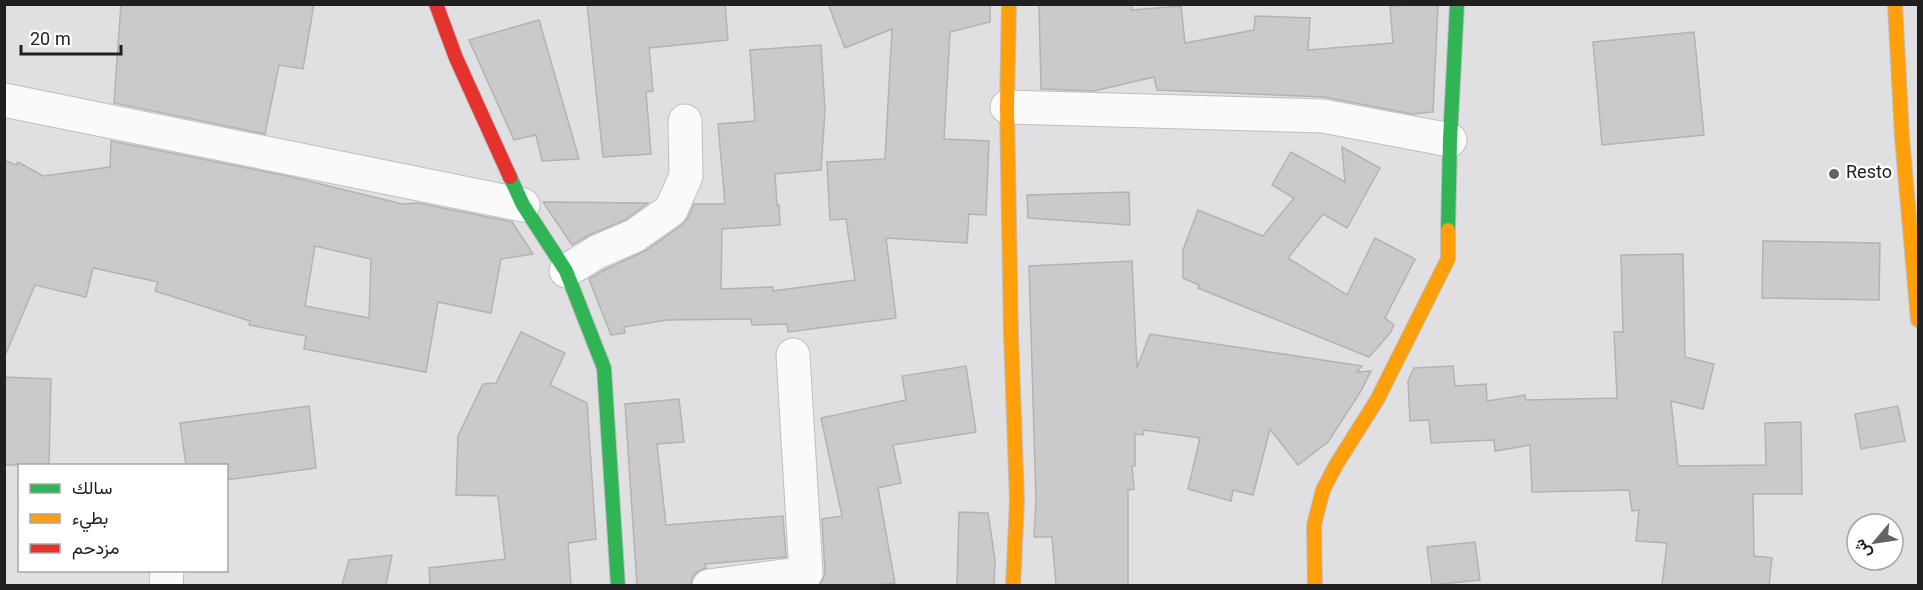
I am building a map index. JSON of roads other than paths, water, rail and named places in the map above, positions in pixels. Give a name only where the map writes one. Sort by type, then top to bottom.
[{"type":"street","points":[[436,4],[461,68],[523,205],[566,271],[604,368],[618,585]]},
{"type":"street","points":[[1009,4],[1007,106],[1017,501],[1013,585]]},
{"type":"street","points":[[1315,585],[1314,525],[1323,490],[1377,400],[1448,259],[1450,140],[1457,4]]},
{"type":"street","points":[[1895,4],[1902,137],[1918,320]]},
{"type":"street","points":[[4,100],[523,205]]},
{"type":"street","points":[[1007,106],[1323,116],[1450,140]]},
{"type":"street","points":[[566,271],[597,252],[634,236],[671,210],[686,176],[685,121]]},
{"type":"street","points":[[710,585],[806,579],[793,355]]},
{"type":"place","name":"Resto","points":[[1834,174]]}]
